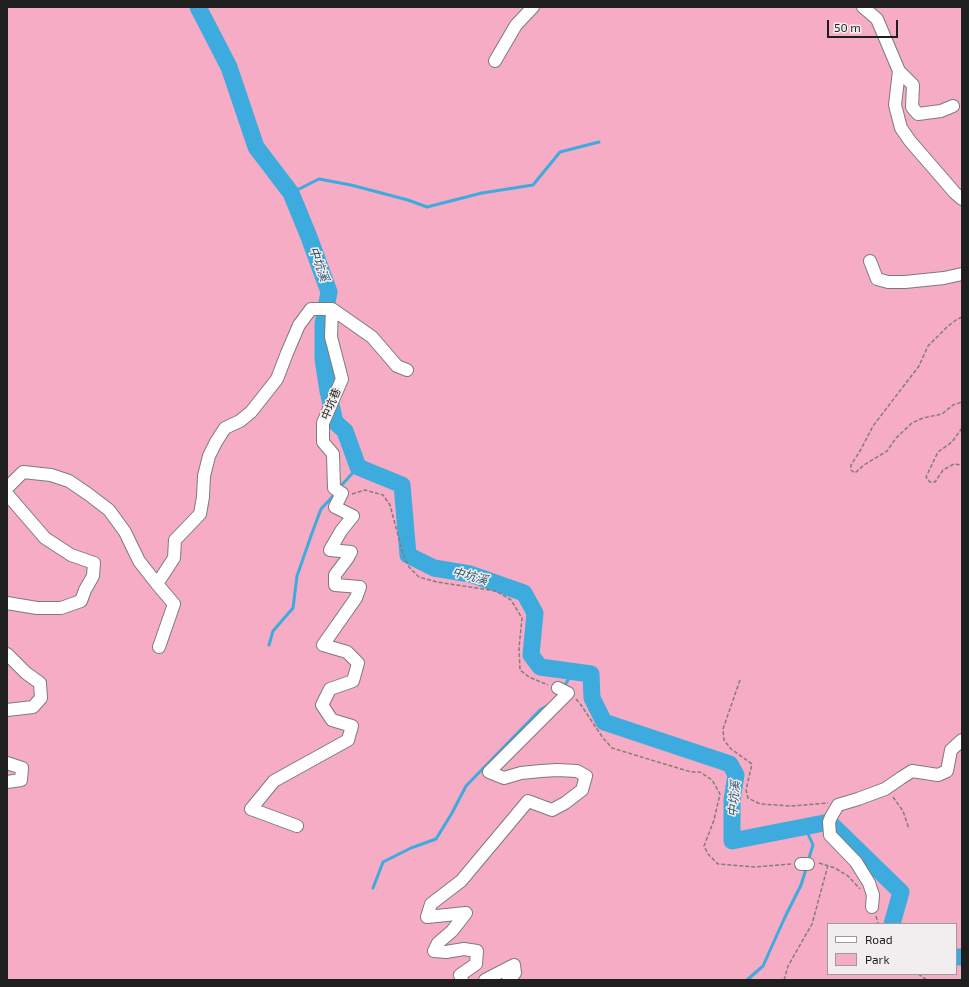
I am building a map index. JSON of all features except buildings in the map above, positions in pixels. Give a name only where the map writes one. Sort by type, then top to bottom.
[{"type":"street","points":[[496,61],[516,25],[533,7]]},
{"type":"street","points":[[863,7],[876,19],[899,71],[913,85],[912,107],[918,114],[941,111],[953,106]]},
{"type":"street","points":[[899,71],[895,105],[901,128],[910,141],[955,193],[962,199]]},
{"type":"street","points":[[870,261],[877,279],[888,282],[905,282],[944,278],[962,274]]},
{"type":"street","points":[[157,584],[174,558],[175,540],[200,514],[203,497],[204,476],[209,456],[216,442],[225,428],[240,421],[250,412],[277,379],[299,324],[311,309],[331,309],[372,337],[397,366],[407,370]]},
{"type":"street","name":"中坑巷","points":[[297,826],[251,809],[274,781],[348,740],[352,726],[332,720],[322,705],[330,689],[353,681],[358,663],[347,652],[323,645],[356,598],[360,587],[335,585],[335,575],[347,560],[351,552],[330,550],[341,531],[353,516],[335,507],[339,491],[333,454],[324,442],[323,424],[342,379],[331,337],[331,309]]},
{"type":"street","points":[[7,488],[23,472],[51,475],[69,481],[109,510],[124,532],[139,561],[174,604],[159,647]]},
{"type":"street","points":[[7,494],[44,538],[70,556],[94,563],[93,576],[80,601],[61,608],[37,608],[7,603]]},
{"type":"street","points":[[7,654],[26,673],[40,683],[41,698],[33,707],[7,710]]},
{"type":"street","points":[[462,980],[460,975],[476,964],[477,951],[464,949],[446,952],[434,951],[438,943],[452,931],[466,913],[427,917],[431,904],[461,881],[528,801],[552,810],[565,803],[582,790],[586,776],[577,771],[541,771],[521,773],[504,778],[489,772],[563,690]]},
{"type":"street","points":[[872,907],[873,895],[856,862],[830,835],[829,822],[838,804],[858,799],[885,789],[912,771],[938,775],[947,771],[951,750],[962,740]]},
{"type":"street","points":[[7,763],[22,768],[21,780],[7,782]]},
{"type":"street","points":[[485,980],[514,965],[515,973],[508,980]]},
{"type":"path","points":[[962,317],[947,327],[928,346],[919,366],[873,426],[851,465],[851,470],[855,472],[887,451],[896,438],[912,423],[923,418],[942,414],[953,405],[962,402]]},
{"type":"path","points":[[962,428],[952,442],[938,452],[926,477],[930,482],[935,482],[943,470],[954,464],[962,465]]},
{"type":"path","points":[[339,491],[348,495],[365,490],[383,496],[390,505],[409,567],[419,577],[437,582],[496,591],[511,600],[522,618],[519,648],[520,670],[529,677],[563,690],[574,697],[612,748],[691,772],[700,772],[712,780],[720,794],[714,820],[704,846],[708,854],[718,864],[755,867],[820,863],[836,868],[848,876],[862,892]]},
{"type":"path","points":[[740,680],[723,729],[724,740],[731,749],[752,764],[746,790],[748,798],[760,804],[791,806],[826,802],[838,804]]},
{"type":"path","points":[[885,789],[903,811],[909,829]]},
{"type":"path","points":[[784,980],[788,966],[812,924],[828,865]]},
{"type":"path","points":[[872,907],[878,923]]},
{"type":"green space","points":[[7,7],[962,7],[962,980],[7,980]]},
{"type":"waterway","name":"中坑溪","points":[[198,7],[229,67],[256,147],[291,193],[309,237],[329,292],[323,324],[323,359],[335,422],[345,431],[358,467],[402,485],[408,555],[434,568],[470,574],[524,593],[535,613],[531,655],[540,667],[591,674],[592,698],[604,722],[730,764],[736,775],[732,800],[732,841],[829,822],[901,892],[892,923]]},
{"type":"waterway","points":[[291,193],[319,179],[351,185],[408,200],[427,207],[482,193],[533,185],[560,152],[599,142]]},
{"type":"waterway","points":[[339,488],[358,467]]},
{"type":"waterway","points":[[269,645],[273,631],[293,608],[297,576],[321,509],[336,493]]},
{"type":"waterway","points":[[564,687],[573,671]]},
{"type":"waterway","points":[[373,888],[383,862],[411,848],[436,839],[466,786],[540,710],[550,704]]},
{"type":"waterway","points":[[805,827],[813,845],[808,861]]},
{"type":"waterway","points":[[747,980],[763,966],[801,885],[807,866]]},
{"type":"waterway","name":"中坑溪","points":[[957,957],[962,957]]}]
